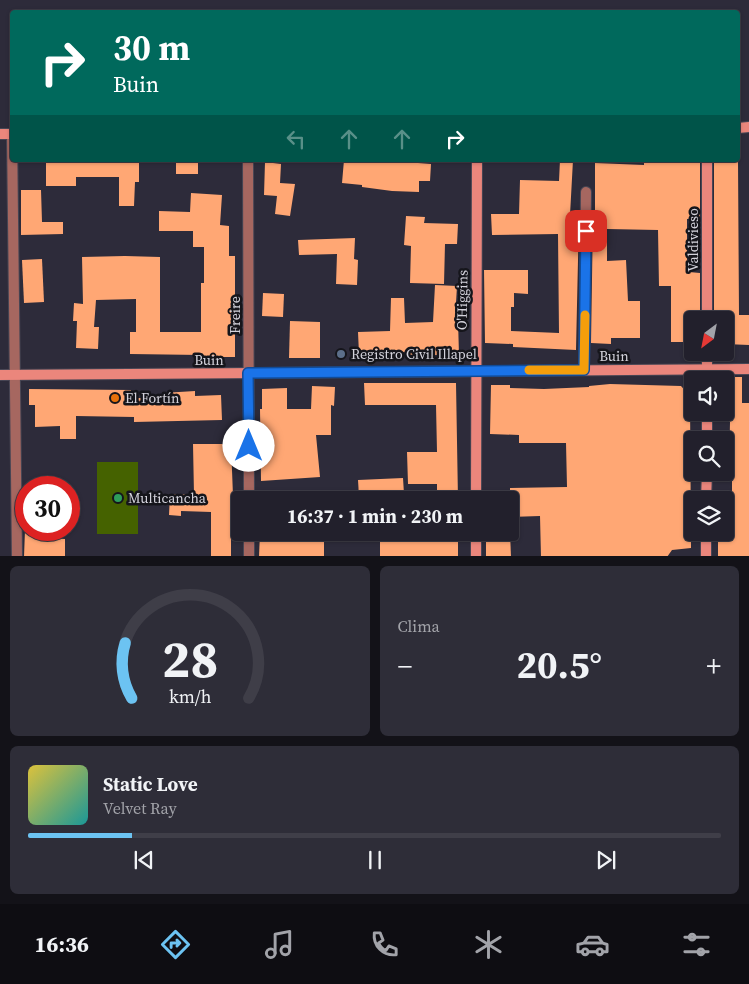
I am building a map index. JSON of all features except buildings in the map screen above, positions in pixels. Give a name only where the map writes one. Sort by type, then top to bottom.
[{"type":"street","points":[[12,162],[17,556]]},
{"type":"street","name":"Freire","points":[[248,162],[249,491]]},
{"type":"street","name":"O'Higgins","points":[[476,491],[478,162]]},
{"type":"street","name":"Valdivieso","points":[[706,311],[707,162]]},
{"type":"street","points":[[584,370],[586,192]]},
{"type":"street","name":"Buin","points":[[734,371],[749,369]]},
{"type":"street","name":"Buin","points":[[0,375],[584,370],[684,374]]},
{"type":"street","points":[[249,541],[249,556]]},
{"type":"street","points":[[476,541],[476,556]]},
{"type":"street","points":[[706,541],[706,556]]},
{"type":"green space","name":"Multicancha","points":[[97,462],[138,462],[138,534],[97,534]]},
{"type":"slow traffic","points":[[529,370],[584,370],[585,315]]},
{"type":"place","name":"Registro Civil Illapel","points":[[341,354]]},
{"type":"place","name":"El Fortín","points":[[115,398]]},
{"type":"place","name":"Multicancha","points":[[118,498]]},
{"type":"route","points":[[249,446],[248,373],[584,370],[586,231]]}]
